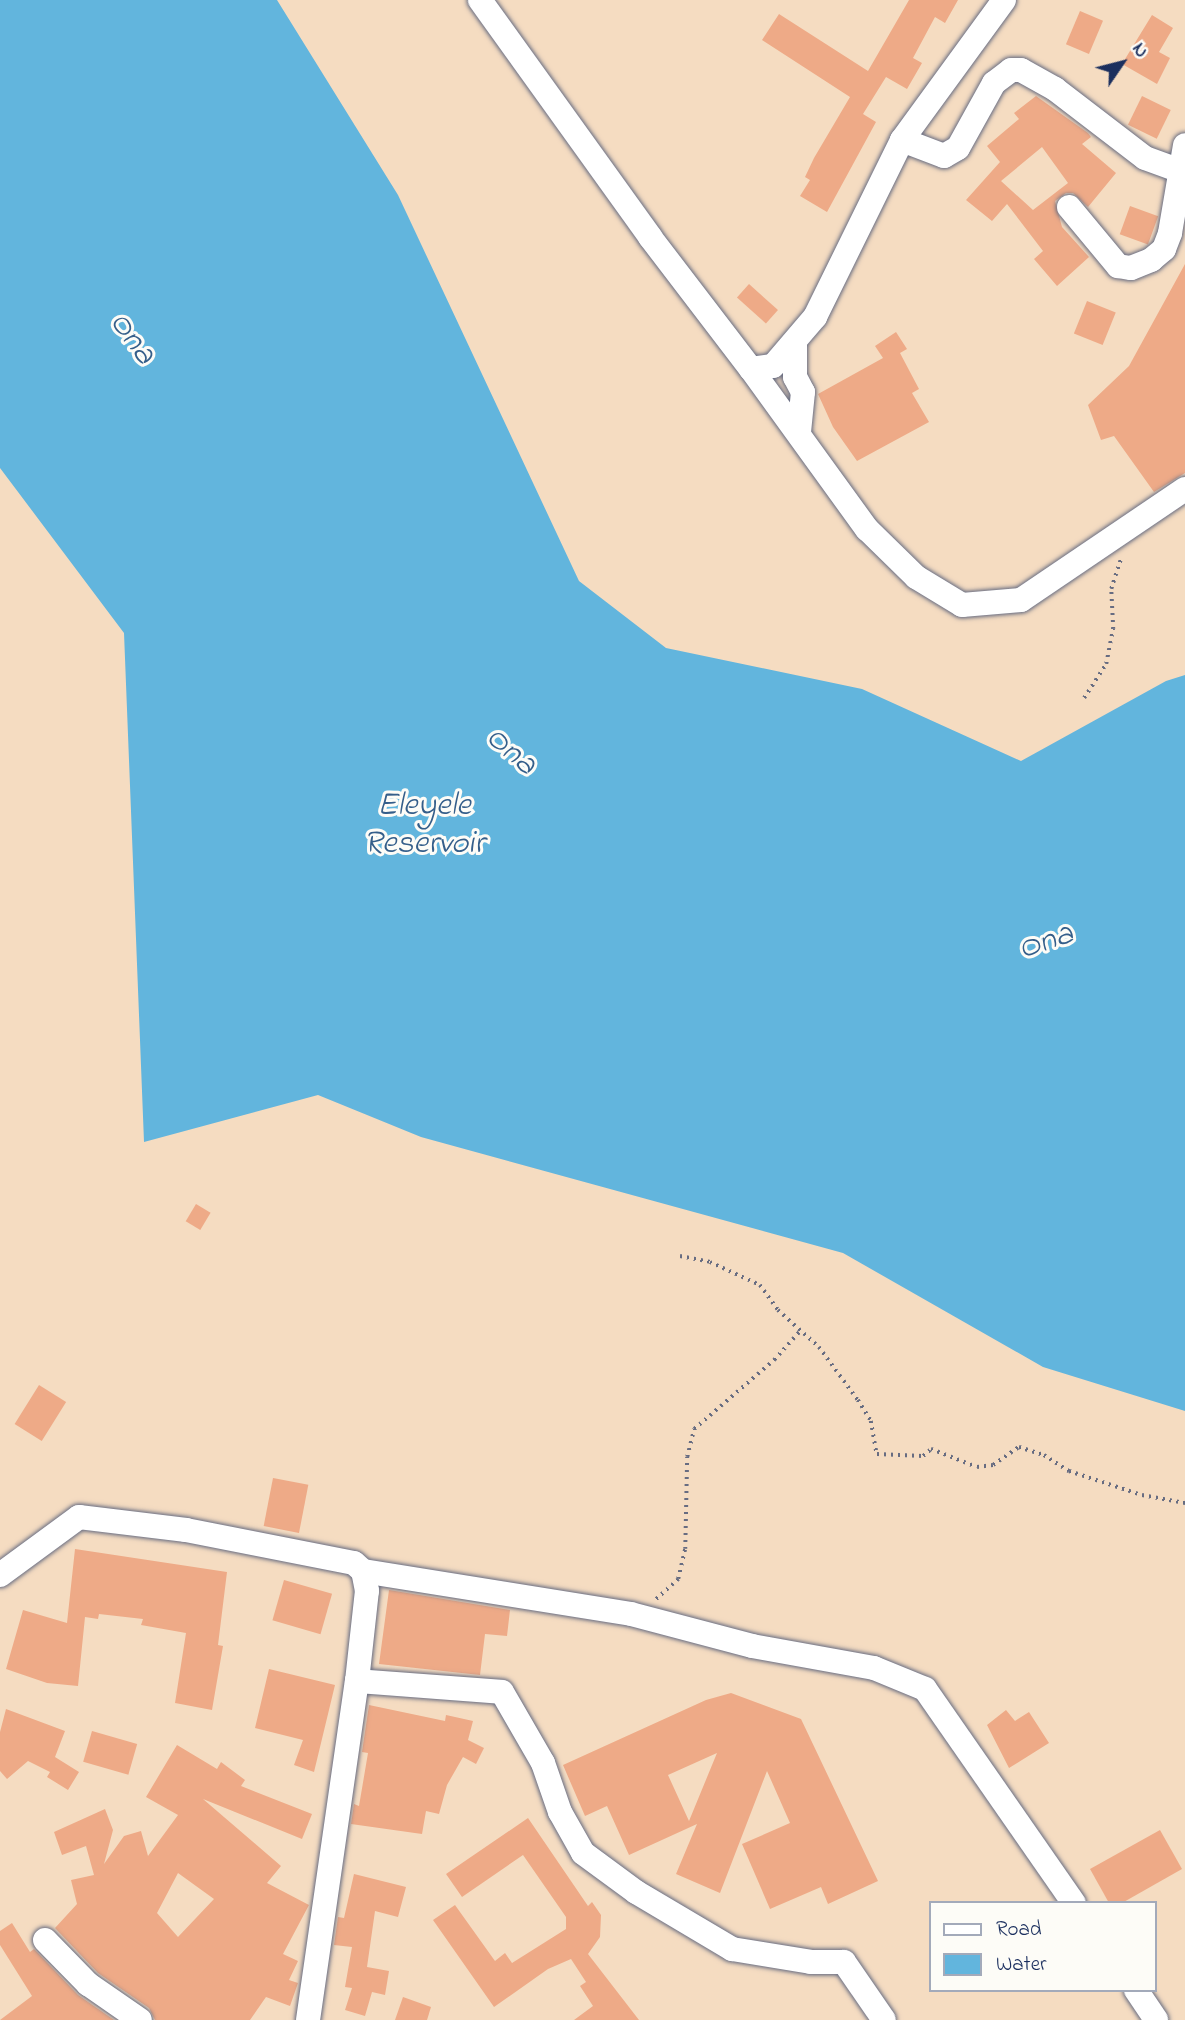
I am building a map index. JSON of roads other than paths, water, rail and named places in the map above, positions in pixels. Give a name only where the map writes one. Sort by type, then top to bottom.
[{"type":"street","points":[[480,0],[650,237],[799,432],[826,477],[867,528],[916,577],[962,605],[1021,600],[1185,489]]},
{"type":"street","points":[[751,369],[773,366],[796,344],[835,280],[873,194],[902,140],[1004,0]]},
{"type":"street","points":[[902,140],[944,156],[958,148],[994,83],[1011,70],[1021,70],[1055,89],[1145,158],[1181,171]]},
{"type":"street","points":[[1069,207],[1118,266],[1131,268],[1164,249],[1185,145]]},
{"type":"street","points":[[796,344],[795,377],[803,393],[799,432]]},
{"type":"street","points":[[0,1575],[79,1517],[199,1532],[354,1563],[363,1571],[631,1614],[752,1646],[874,1668],[925,1689],[1073,1901]]},
{"type":"street","points":[[309,2020],[367,1591],[363,1571]]},
{"type":"street","points":[[356,1681],[502,1692],[543,1763],[560,1812],[583,1853],[636,1892],[732,1949],[811,1962],[844,1962],[884,2020]]},
{"type":"street","points":[[45,1940],[88,1983],[140,2020]]},
{"type":"street","points":[[1137,1992],[1156,2020]]},
{"type":"water","name":"Eleyele Reservoir","points":[[0,0],[277,0],[398,195],[579,581],[666,648],[862,689],[1021,761],[1166,681],[1185,675],[1185,1411],[1043,1367],[843,1253],[421,1137],[318,1095],[144,1142],[124,633],[0,468]]},
{"type":"water label","name":"Ona","points":[[131,339]]},
{"type":"water label","name":"Ona","points":[[510,752]]},
{"type":"water label","name":"Ona","points":[[1046,943]]}]
